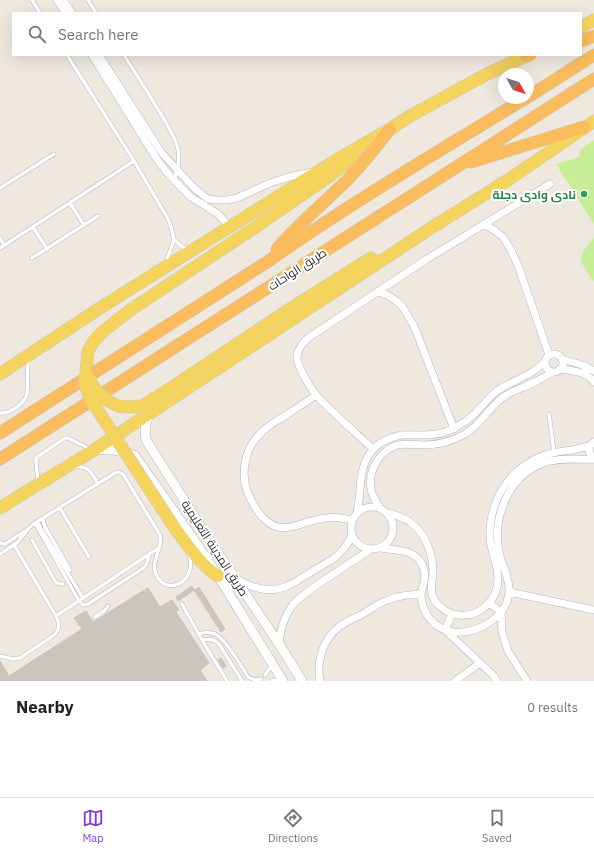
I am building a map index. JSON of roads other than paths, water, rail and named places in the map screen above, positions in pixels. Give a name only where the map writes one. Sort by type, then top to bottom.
[{"type":"highway","points":[[582,41],[594,36]]},
{"type":"highway","name":"طريق الواحات","points":[[534,93],[594,55]]},
{"type":"highway","name":"طريق الواحات","points":[[0,459],[594,79]]},
{"type":"highway","name":"طريق الواحات","points":[[0,433],[267,262],[306,234],[516,104]]},
{"type":"highway","points":[[454,168],[589,124]]},
{"type":"highway","points":[[267,262],[287,238],[356,171],[390,129]]},
{"type":"main road","points":[[582,26],[594,20]]},
{"type":"main road","points":[[0,374],[100,308],[364,143],[487,74],[526,56]]},
{"type":"main road","points":[[0,508],[94,450],[431,228],[511,178],[589,124]]},
{"type":"main road","points":[[218,576],[205,566],[188,538],[174,527],[89,397],[85,383],[88,351],[101,333],[129,311],[257,226],[342,166],[364,143]]},
{"type":"main road","points":[[86,372],[95,389],[108,401],[118,406],[142,406],[399,241],[423,229],[431,228]]},
{"type":"street","points":[[57,0],[65,12]]},
{"type":"street","points":[[63,0],[71,12]]},
{"type":"street","points":[[93,56],[161,152],[200,193],[208,199],[226,200],[237,198],[270,183],[292,176],[320,170]]},
{"type":"street","points":[[100,56],[156,158],[165,170],[191,197],[218,214],[228,228]]},
{"type":"street","points":[[373,449],[316,396],[300,370],[298,363],[298,350],[302,343],[427,259],[550,184]]},
{"type":"street","points":[[484,224],[503,237],[519,268],[547,358],[547,368],[581,372],[587,375],[594,382]]},
{"type":"street","points":[[378,292],[391,298],[402,306],[414,326],[454,429]]},
{"type":"street","points":[[370,550],[358,544],[352,535],[351,528],[355,517],[362,470],[373,449],[387,440],[402,435],[431,435],[454,429],[471,417],[490,396],[505,386],[532,373],[542,366],[547,358],[552,354],[558,355],[562,359],[582,365],[594,371]]},
{"type":"street","points":[[562,359],[562,364],[556,370],[536,382],[508,394],[494,405],[473,428],[460,436],[446,442],[431,445],[403,444],[389,449],[383,454],[373,468],[370,481],[373,497],[380,508],[410,522],[424,537],[428,546],[432,564],[432,594],[435,600],[445,611],[452,614],[468,615],[483,609],[490,603],[496,592],[498,579],[497,567],[491,548],[490,534],[507,495],[519,478],[530,469],[544,462],[558,459],[594,459]]},
{"type":"street","points":[[505,386],[508,394]]},
{"type":"street","points":[[316,396],[268,426],[253,442],[245,462],[244,477],[246,489],[251,500],[258,511],[271,524],[277,527],[285,528],[319,519],[333,517],[355,517],[361,510],[370,507],[380,508]]},
{"type":"street","name":"طريق المدينة التعليمية","points":[[152,411],[145,425],[144,433],[146,440],[302,681]]},
{"type":"street","points":[[594,434],[592,444],[588,451],[590,456],[594,459]]},
{"type":"street","points":[[402,435],[403,444]]},
{"type":"street","points":[[380,548],[410,553],[417,557],[422,563],[425,578],[421,594],[422,604],[425,613],[437,626],[445,630],[462,632],[475,630],[488,624],[500,612],[506,602],[509,592],[509,582],[500,556],[494,525],[494,507],[506,482],[519,469],[543,455],[592,444]]},
{"type":"street","name":"طريق المدينة التعليمية","points":[[94,450],[120,450],[135,456],[188,538]]},
{"type":"street","points":[[279,644],[280,634],[286,616],[297,600],[370,550],[380,548],[388,543],[393,535],[394,526],[388,513]]},
{"type":"street","points":[[188,538],[203,530]]},
{"type":"street","points":[[236,579],[255,588],[266,590],[287,586],[333,559],[345,549],[352,535]]},
{"type":"street","name":"طريق المدينة التعليمية","points":[[218,576],[283,681]]},
{"type":"street","points":[[509,592],[594,610]]},
{"type":"street","points":[[320,681],[320,656],[324,645],[330,635],[340,626],[388,599],[421,594]]},
{"type":"street","points":[[490,603],[500,612],[502,632],[508,651],[527,681]]},
{"type":"street","points":[[445,630],[452,614]]},
{"type":"street","points":[[445,630],[497,681]]},
{"type":"street","points":[[455,681],[480,663]]},
{"type":"lane","points":[[32,0],[39,12]]},
{"type":"lane","points":[[88,0],[95,12]]},
{"type":"lane","points":[[68,56],[134,161],[168,219],[172,228],[174,240],[164,269]]},
{"type":"lane","points":[[125,56],[154,102],[175,139],[178,150],[178,170],[174,180]]},
{"type":"lane","points":[[0,188],[54,154]]},
{"type":"lane","points":[[0,248],[134,161]]},
{"type":"lane","points":[[70,203],[84,225]]},
{"type":"lane","points":[[32,258],[98,216]]},
{"type":"lane","points":[[32,227],[47,249]]},
{"type":"lane","points":[[0,238],[4,245]]},
{"type":"lane","points":[[174,240],[190,252]]},
{"type":"lane","points":[[0,413],[9,412],[26,398],[28,356]]},
{"type":"lane","points":[[549,414],[554,452]]},
{"type":"lane","points":[[39,484],[36,458],[64,438],[68,438],[94,450]]},
{"type":"lane","points":[[58,472],[76,467],[85,467],[98,484]]},
{"type":"lane","points":[[0,543],[5,544],[44,517],[117,472],[122,473],[159,533],[160,547],[154,564],[155,572],[159,580],[170,585],[179,584],[186,579],[190,572],[191,562],[188,538]]},
{"type":"lane","points":[[60,508],[89,557]]},
{"type":"lane","points":[[44,517],[43,521],[45,527],[70,570]]},
{"type":"lane","points":[[36,523],[82,604],[87,604],[140,571],[146,565],[150,553]]},
{"type":"lane","points":[[36,523],[83,598]]},
{"type":"lane","points":[[0,554],[20,540],[28,529]]},
{"type":"lane","points":[[32,540],[54,580],[57,583],[63,584]]},
{"type":"lane","points":[[0,656],[13,659],[18,658],[56,634],[59,622],[14,545]]},
{"type":"lane","points":[[56,616],[160,547]]},
{"type":"lane","points":[[182,604],[227,681]]},
{"type":"lane","points":[[96,617],[108,606]]},
{"type":"lane","points":[[199,634],[206,632],[218,636],[224,642],[248,677],[255,680],[261,679]]},
{"type":"lane","points":[[202,640],[211,639],[217,642],[242,681]]},
{"type":"lane","points":[[265,675],[272,664]]},
{"type":"lane","points":[[271,681],[283,681]]},
{"type":"place","name":"نادى وادى دجلة","points":[[584,194]]}]
